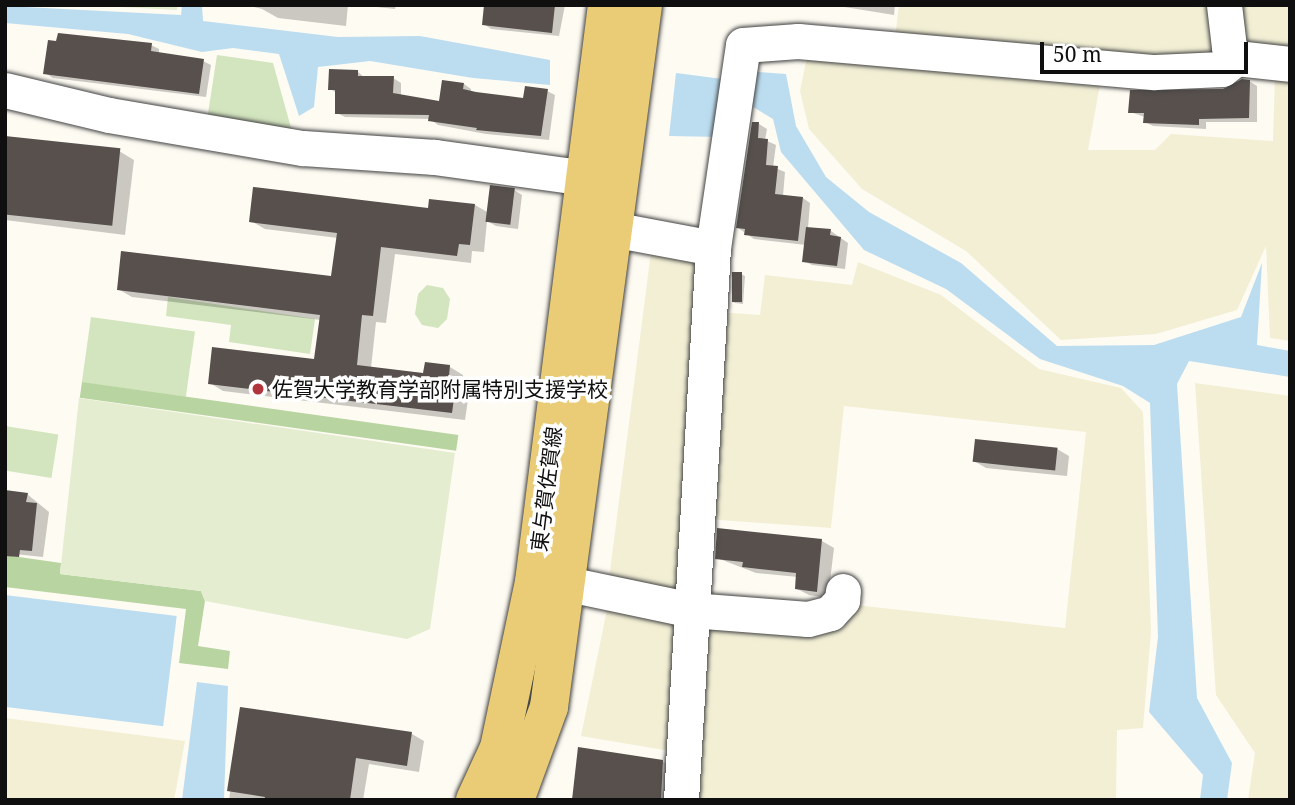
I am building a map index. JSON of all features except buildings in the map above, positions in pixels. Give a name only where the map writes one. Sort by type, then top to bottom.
[{"type":"main road","name":"東与賀佐賀線","points":[[604,180],[607,5]]},
{"type":"main road","name":"東与賀佐賀線","points":[[515,800],[549,706],[568,584],[604,180],[643,5]]},
{"type":"main road","name":"東与賀佐賀線","points":[[475,800],[499,748],[534,582],[598,226]]},
{"type":"street","points":[[1224,5],[1229,47],[1236,58]]},
{"type":"street","points":[[681,800],[713,248],[743,45],[797,41],[1155,72],[1222,69],[1236,58],[1290,64]]},
{"type":"street","points":[[5,90],[109,115],[303,148],[435,157],[604,180]]},
{"type":"street","points":[[598,226],[713,248]]},
{"type":"street","points":[[568,584],[691,610],[808,619],[830,612],[842,600],[844,591]]},
{"type":"shaded area","points":[[899,5],[1209,5],[1220,58],[894,46]]},
{"type":"shaded area","points":[[1236,5],[1290,5],[1290,53],[1248,50]]},
{"type":"shaded area","points":[[809,47],[1102,74],[1088,150],[1155,150],[1171,134],[1273,141],[1275,73],[1290,74],[1290,341],[1270,338],[1266,246],[1237,310],[1156,334],[1061,340],[966,251],[862,189],[809,129],[800,91]]},
{"type":"shaded area","points":[[652,244],[708,253],[684,596],[609,579]]},
{"type":"shaded area","points":[[858,262],[941,295],[1039,369],[1121,388],[1143,412],[1151,631],[1143,728],[1117,730],[1116,800],[692,800],[698,624],[855,605],[1065,628],[1086,432],[844,406],[831,528],[706,519],[718,312],[760,315],[765,275],[852,285]]},
{"type":"shaded area","points":[[1195,383],[1290,396],[1290,800],[1248,800],[1255,753],[1216,695]]},
{"type":"shaded area","points":[[608,605],[684,621],[676,752],[581,736]]},
{"type":"shaded area","points":[[5,718],[185,741],[174,800],[5,800]]},
{"type":"green space","points":[[84,5],[177,5],[177,10]]},
{"type":"green space","points":[[217,55],[273,63],[293,135],[207,120]]},
{"type":"green space","points":[[427,285],[443,288],[450,299],[447,319],[438,328],[422,325],[415,314],[418,294]]},
{"type":"green space","points":[[168,297],[315,319],[310,354],[229,342],[231,325],[166,316]]},
{"type":"green space","points":[[91,317],[195,332],[186,397],[82,382]]},
{"type":"green space","points":[[82,382],[458,435],[456,451],[80,398]]},
{"type":"green space","points":[[79,398],[455,453],[430,629],[407,639],[205,601],[201,591],[60,574]]},
{"type":"green space","points":[[5,426],[58,434],[51,478],[5,471]]},
{"type":"green space","points":[[5,555],[61,563],[60,574],[201,591],[205,601],[198,646],[230,651],[228,669],[179,663],[186,609],[5,587]]},
{"type":"water","points":[[182,5],[202,5],[203,21],[338,37],[420,36],[550,60],[550,85],[473,78],[370,61],[318,67],[314,107],[299,116],[279,54],[233,48],[202,52],[128,34],[5,23],[5,6],[181,15]]},
{"type":"water","points":[[757,72],[786,74],[796,126],[826,177],[869,212],[961,263],[1057,346],[1154,345],[1241,317],[1262,263],[1257,345],[1290,351],[1290,377],[1189,361],[1177,384],[1197,698],[1232,763],[1227,800],[1200,800],[1203,775],[1149,712],[1158,637],[1150,403],[1123,386],[1040,359],[946,289],[864,250],[781,152],[773,119],[748,104],[721,137],[669,136],[676,73],[746,82]]},
{"type":"water","points":[[5,595],[177,616],[163,726],[5,707]]},
{"type":"water","points":[[197,682],[228,686],[224,800],[182,800]]},
{"type":"place","name":"佐賀大学教育学部附属特別支援学校","points":[[258,389]]}]
